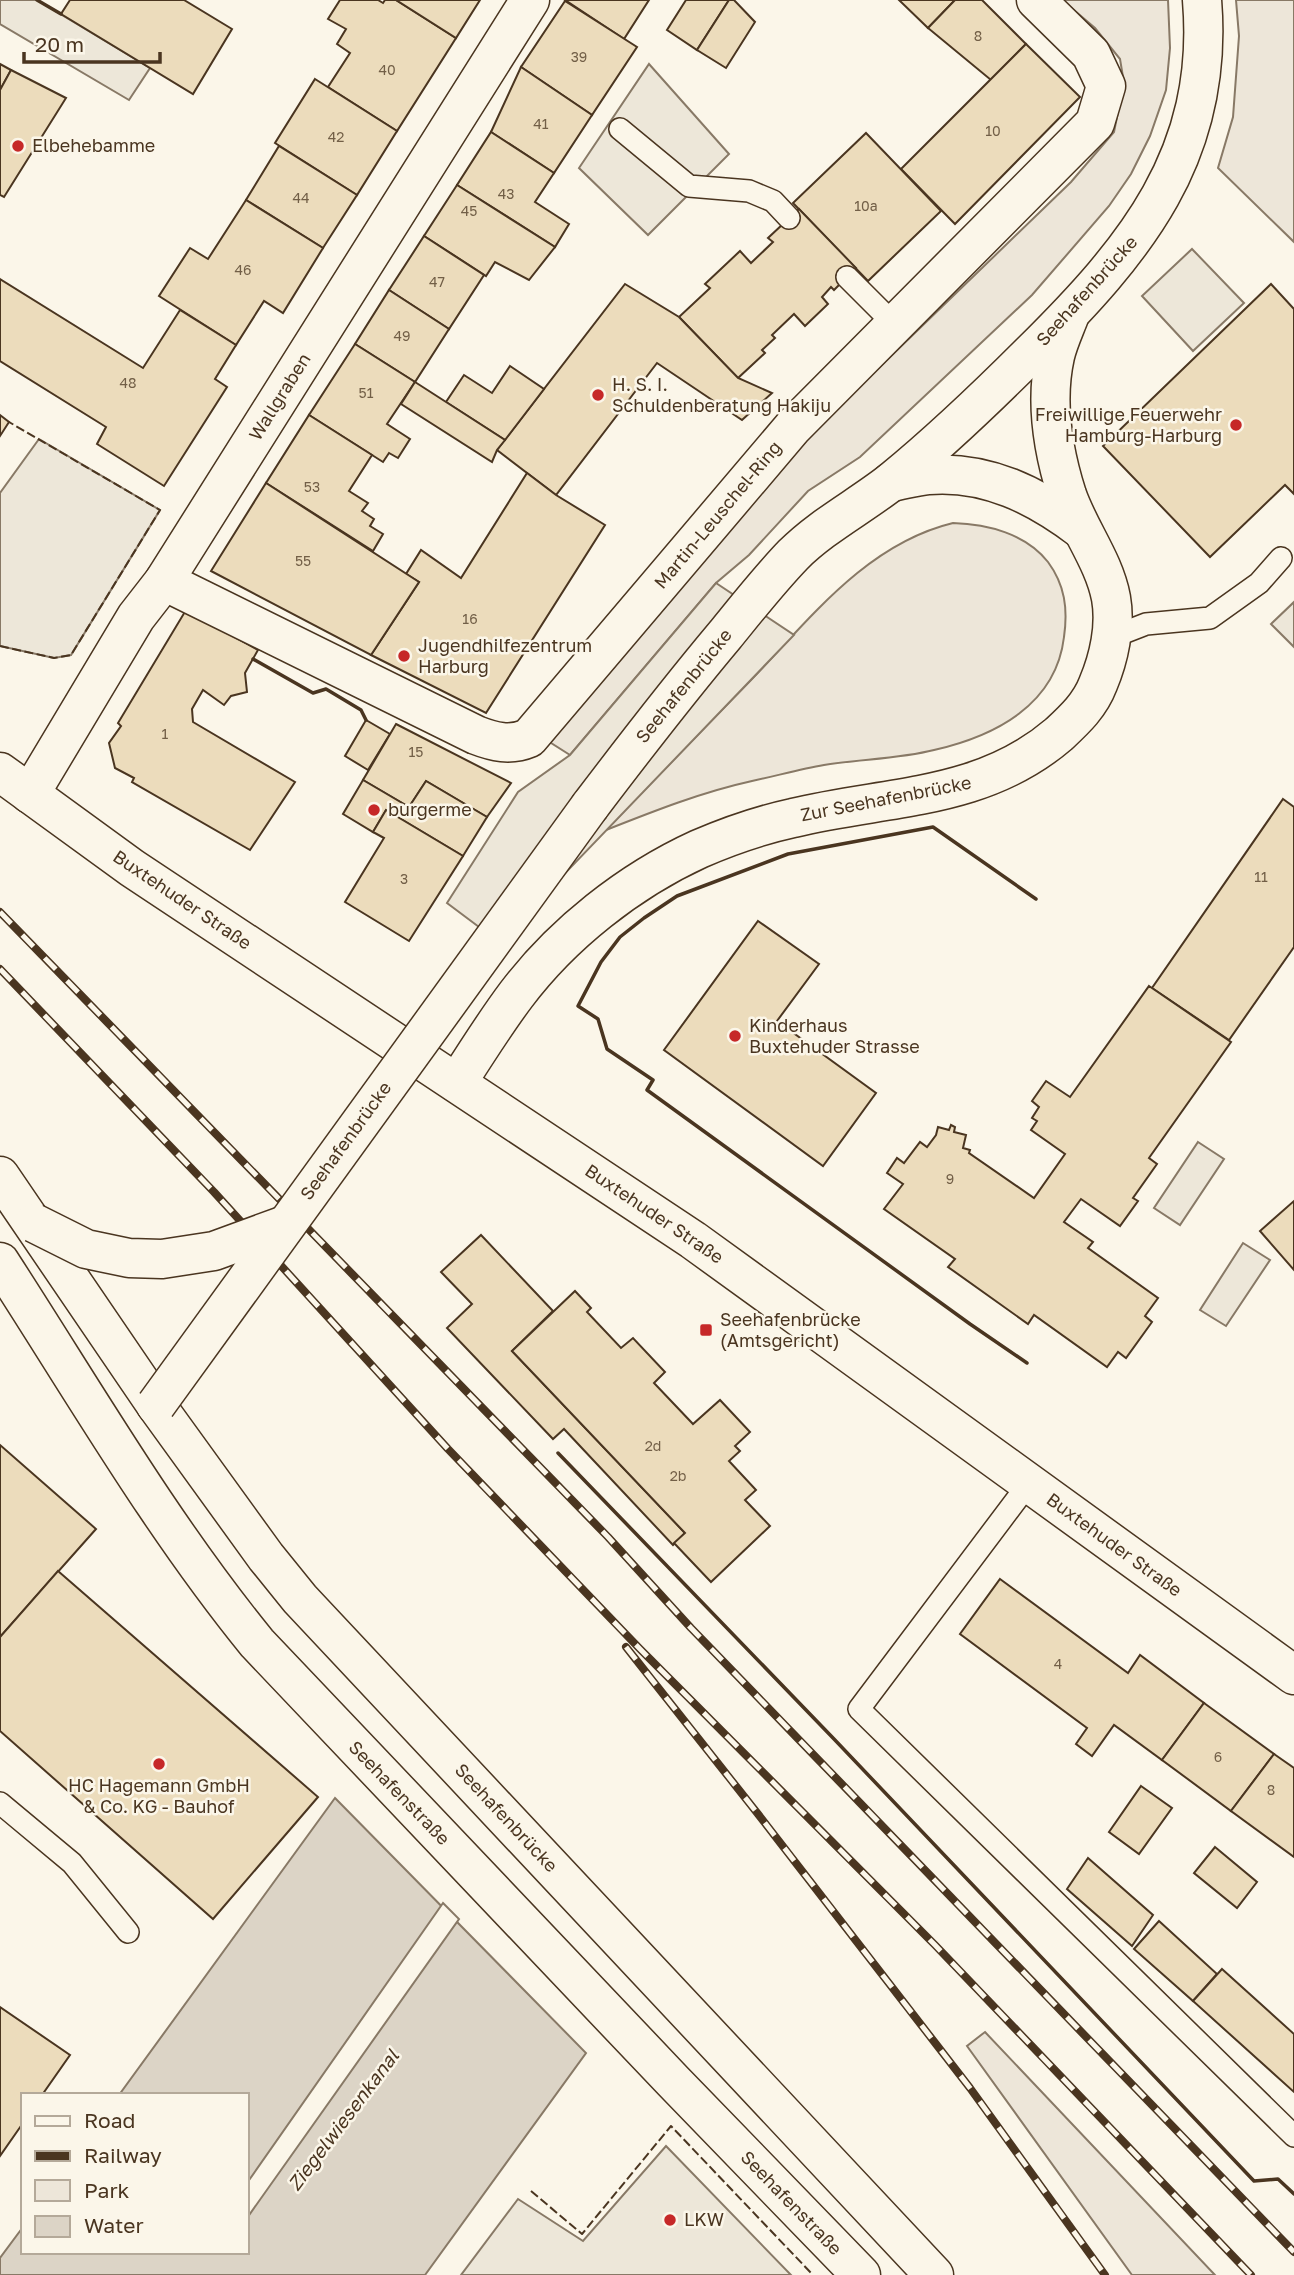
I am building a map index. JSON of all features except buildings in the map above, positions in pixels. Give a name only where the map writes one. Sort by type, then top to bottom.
[{"type":"main road","name":"Wallgraben","points":[[15,783],[164,581],[530,0]]},
{"type":"main road","name":"Martin-Leuschel-Ring","points":[[164,581],[476,735],[494,742],[519,742],[529,738],[793,427],[1095,123],[1106,86],[1091,54],[1036,0]]},
{"type":"main road","name":"Seehafenbrücke","points":[[156,1405],[590,806],[670,702],[773,576],[795,552],[891,482],[979,405],[1069,317],[1136,238],[1174,173],[1189,136],[1197,105],[1203,61],[1202,0]]},
{"type":"main road","points":[[1069,317],[1055,356],[1050,397],[1058,466],[1082,530]]},
{"type":"main road","points":[[979,405],[975,439],[984,464],[1002,484]]},
{"type":"main road","name":"Zur Seehafenbrücke","points":[[457,1083],[517,993],[577,930],[653,874],[746,831],[795,817],[964,786],[997,774],[1048,743],[1084,709],[1098,686],[1109,652],[1111,598],[1082,530],[1030,495],[1002,484],[966,476],[929,475],[891,482]]},
{"type":"main road","name":"Buxtehuder Straße","points":[[15,783],[132,868],[693,1240],[1029,1483],[1291,1667]]},
{"type":"main road","name":"Seehafenbrücke","points":[[0,1176],[156,1405],[228,1506],[300,1599],[934,2275]]},
{"type":"main road","points":[[34,1223],[86,1249],[129,1258],[162,1259],[214,1251],[285,1225]]},
{"type":"main road","name":"Seehafenstraße","points":[[0,1262],[177,1538],[209,1584],[257,1643],[663,2071],[861,2275]]},
{"type":"lane","points":[[620,129],[689,186],[750,191],[773,201],[789,218]]},
{"type":"lane","points":[[848,277],[895,325]]},
{"type":"lane","points":[[1110,638],[1146,624],[1210,618],[1259,583],[1281,558]]},
{"type":"lane","points":[[1029,1483],[859,1709],[1294,2136]]},
{"type":"lane","points":[[0,1803],[72,1863],[128,1932]]},
{"type":"green space","points":[[1062,0],[1168,0],[1170,48],[1166,90],[1150,136],[1131,174],[1109,206],[1032,295],[860,457],[808,491],[749,555],[716,583],[570,755],[548,741],[801,443],[1071,182],[1114,132],[1123,77],[1120,59],[1095,28]]},
{"type":"green space","points":[[1236,0],[1294,0],[1294,242],[1218,168],[1233,117],[1239,36]]},
{"type":"green space","points":[[953,523],[993,528],[1029,544],[1048,562],[1062,588],[1066,617],[1059,661],[1049,681],[1019,714],[1000,726],[957,744],[907,755],[815,767],[733,785],[678,802],[606,830],[841,587],[893,548],[922,533]]},
{"type":"green space","points":[[985,2032],[1215,2275],[1132,2275],[967,2046]]},
{"type":"shaded area","points":[[0,0],[37,0],[150,68],[129,100],[0,24]]},
{"type":"shaded area","points":[[649,64],[729,154],[648,235],[579,168]]},
{"type":"shaded area","points":[[1192,249],[1244,303],[1193,351],[1142,296]]},
{"type":"shaded area","points":[[39,439],[160,510],[71,655],[54,658],[0,646],[0,493]]},
{"type":"shaded area","points":[[716,583],[794,635],[499,942],[447,903],[518,792],[570,755]]},
{"type":"shaded area","points":[[1294,602],[1294,647],[1271,624]]},
{"type":"shaded area","points":[[1198,1142],[1224,1159],[1180,1225],[1154,1208]]},
{"type":"shaded area","points":[[1243,1243],[1270,1260],[1226,1326],[1200,1310]]},
{"type":"shaded area","name":"LKW","points":[[666,2146],[791,2275],[461,2275],[518,2199],[583,2241]]},
{"type":"water","name":"Ziegelwiesenkanal","points":[[335,1798],[586,2053],[425,2275],[0,2275],[0,2258],[21,2230],[21,2254],[248,2254],[248,2093],[120,2093]]},
{"type":"pier","points":[[443,1903],[459,1919],[248,2217],[248,2182]]},
{"type":"railway","points":[[0,912],[608,1537],[691,1628],[1294,2252]]},
{"type":"railway","points":[[0,969],[214,1192],[448,1449],[640,1649],[935,1945],[1251,2275]]},
{"type":"railway","points":[[626,1647],[970,2088],[1105,2275]]},
{"type":"fence","points":[[0,646],[54,658],[71,655],[160,510],[9,422]]},
{"type":"fence","points":[[531,2191],[582,2234],[671,2126],[813,2275]]},
{"type":"wall","points":[[37,0],[61,14]]},
{"type":"wall","points":[[253,659],[313,693],[326,689],[361,710],[366,720]]},
{"type":"wall","points":[[1027,1363],[647,1090],[653,1080],[607,1049],[598,1019],[578,1006],[601,962],[620,937],[644,918],[677,896],[788,854],[933,827],[1036,899]]},
{"type":"wall","points":[[558,1453],[1254,2181],[1278,2179],[1294,2194]]},
{"type":"place","name":"Elbehebamme","points":[[18,146]]},
{"type":"place","name":"H. S. I. Schuldenberatung Hakiju","points":[[598,395]]},
{"type":"place","name":"Freiwillige Feuerwehr Hamburg-Harburg","points":[[1236,425]]},
{"type":"place","name":"Jugendhilfezentrum Harburg","points":[[404,656]]},
{"type":"place","name":"burgerme","points":[[374,810]]},
{"type":"place","name":"Kinderhaus Buxtehuder Strasse","points":[[735,1036]]},
{"type":"place","name":"Seehafenbrücke (Amtsgericht)","points":[[706,1330]]},
{"type":"place","name":"HC Hagemann GmbH & Co. KG - Bauhof","points":[[159,1764]]},
{"type":"place","name":"LKW","points":[[670,2220]]}]
